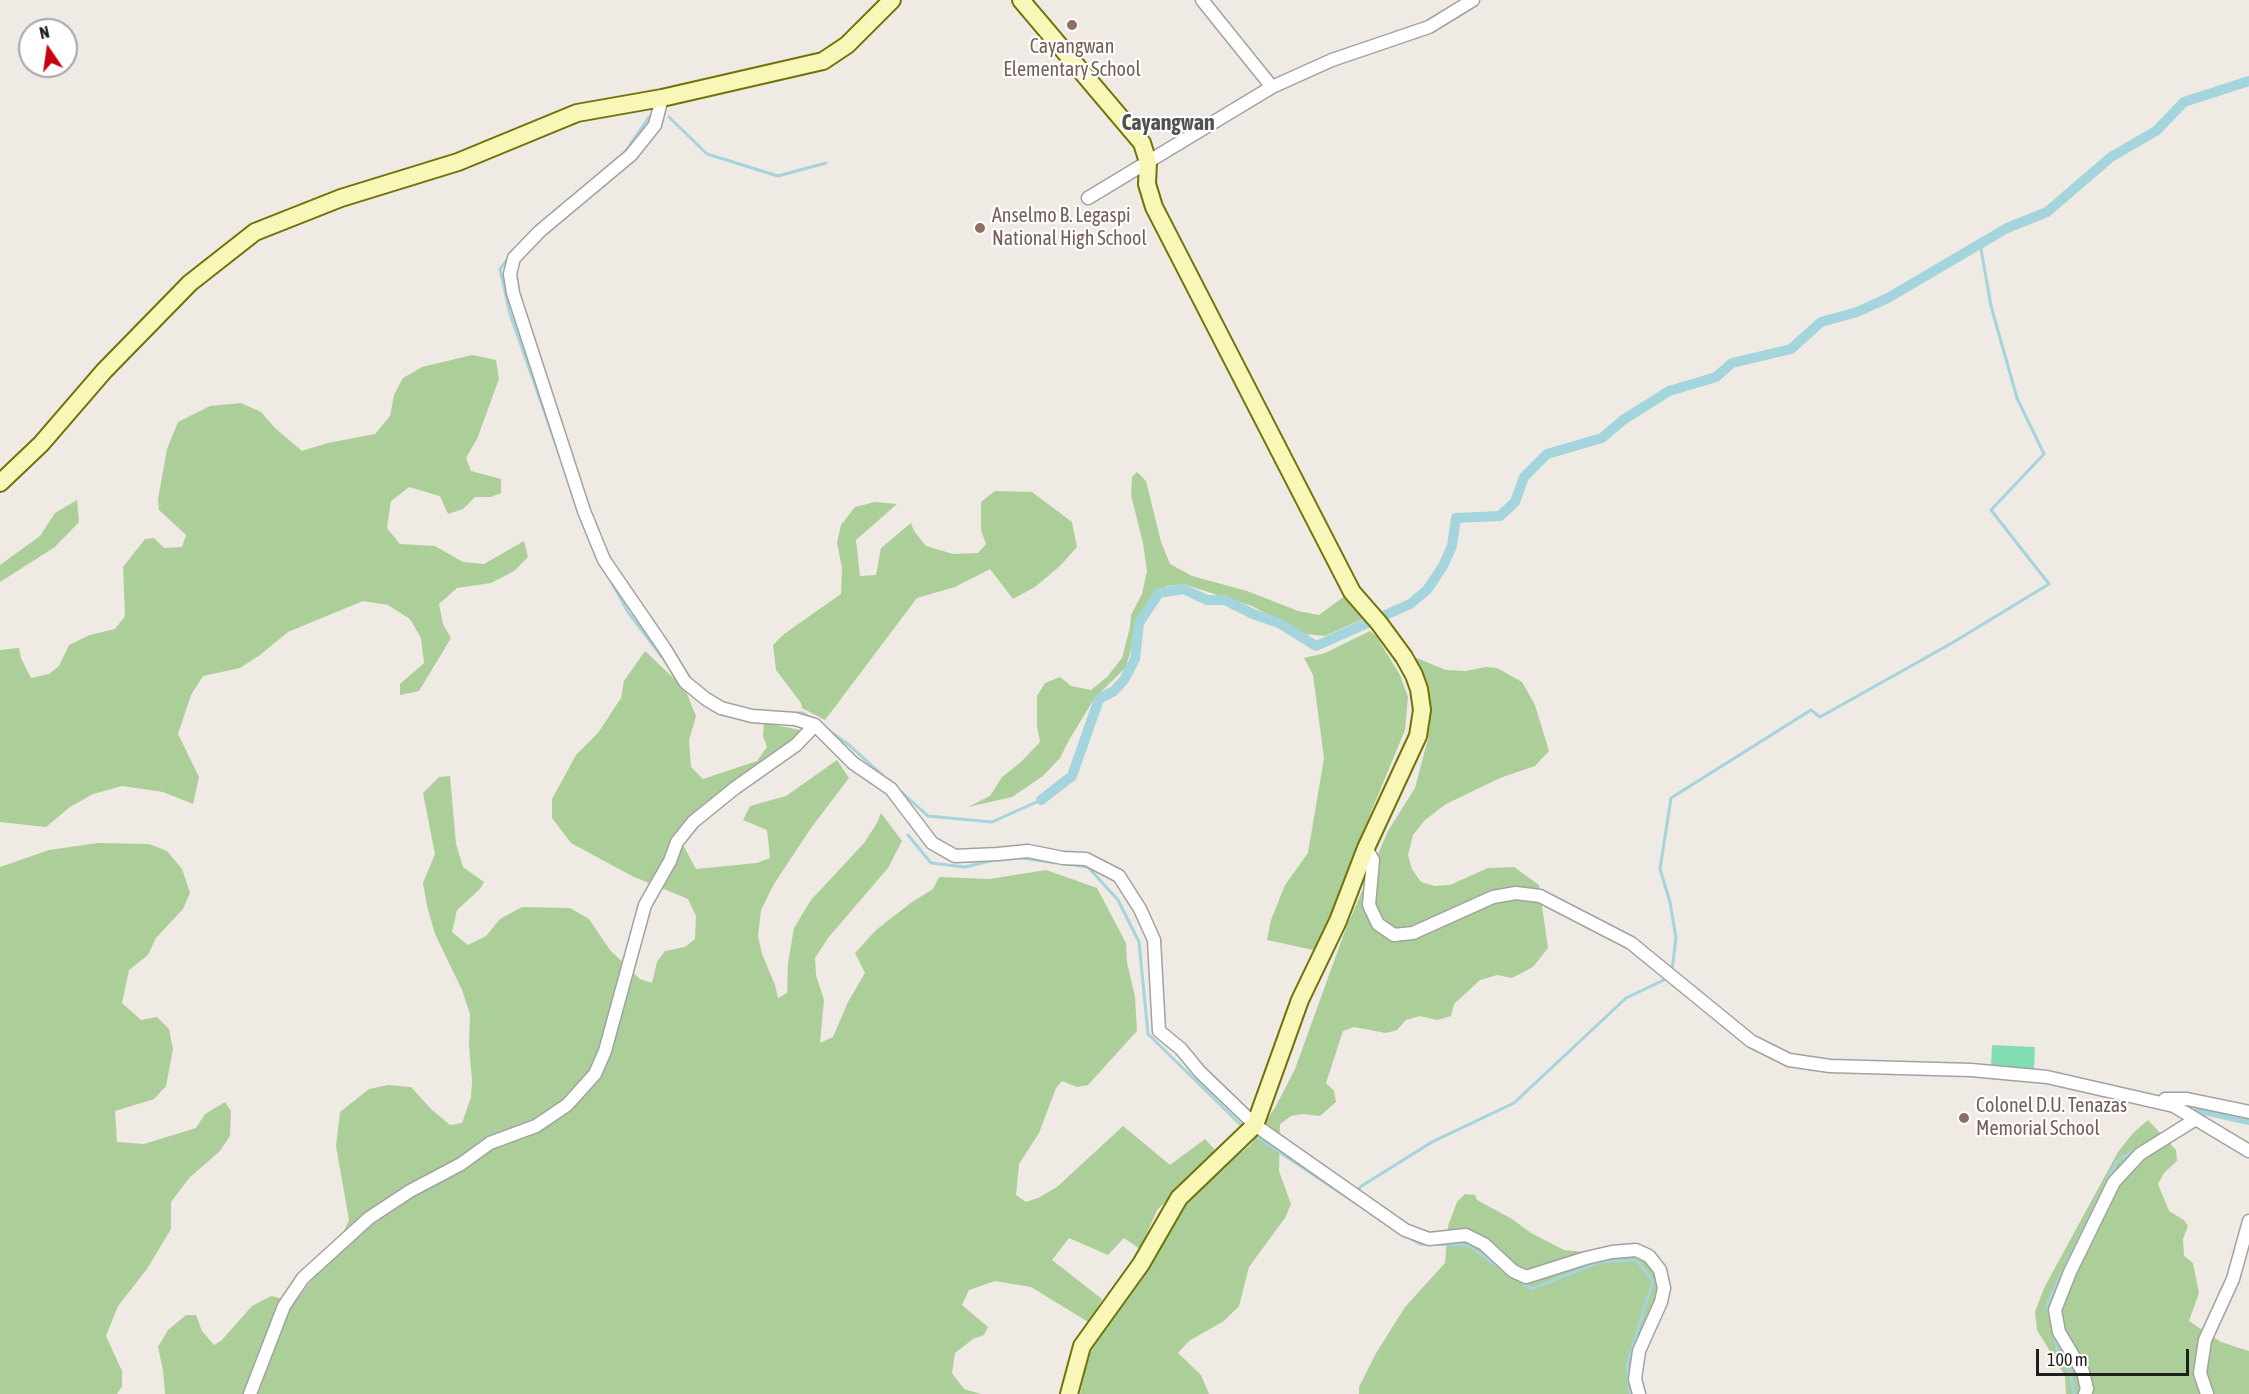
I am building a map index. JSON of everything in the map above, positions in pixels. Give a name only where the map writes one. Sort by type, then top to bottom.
[{"type":"street","points":[[0,483],[41,444],[104,371],[190,283],[255,232],[341,198],[458,162],[577,113],[662,98],[823,61],[847,45],[892,0]]},
{"type":"street","points":[[1021,0],[1142,142],[1148,162],[1148,184],[1154,207],[1352,592],[1379,623],[1414,675],[1422,710],[1418,736],[1366,848],[1338,921],[1300,1000],[1255,1125],[1179,1198],[1141,1264],[1082,1346],[1069,1394]]},
{"type":"street","points":[[1202,0],[1272,87]]},
{"type":"street","points":[[1088,198],[1272,87],[1332,60],[1429,27],[1473,0]]},
{"type":"street","points":[[662,98],[654,125],[631,155],[540,231],[514,258],[510,274],[513,293],[584,511],[604,560],[685,682],[721,708],[752,716],[795,719],[815,725],[853,763],[891,789],[932,843],[955,856],[998,855],[1028,851],[1063,858],[1086,859],[1119,876],[1140,909],[1154,940],[1159,1031],[1181,1049],[1200,1072],[1255,1125],[1405,1230],[1430,1239],[1466,1235],[1484,1244],[1513,1271],[1526,1277],[1612,1252],[1636,1250],[1648,1256],[1660,1270],[1664,1288],[1661,1302],[1639,1351],[1635,1379],[1639,1394]]},
{"type":"street","points":[[250,1394],[268,1342],[284,1306],[303,1278],[369,1218],[410,1191],[461,1164],[490,1143],[536,1126],[567,1105],[595,1074],[605,1051],[645,905],[670,861],[677,842],[693,822],[744,781],[796,745],[815,725]]},
{"type":"street","points":[[1366,848],[1373,860],[1369,905],[1378,924],[1394,934],[1413,933],[1493,897],[1516,893],[1540,896],[1631,943],[1751,1041],[1789,1060],[1830,1066],[1971,1070],[2047,1077],[2174,1106],[2249,1151]]},
{"type":"street","points":[[2145,1100],[2187,1099],[2249,1112]]},
{"type":"street","points":[[2085,1394],[2083,1372],[2059,1332],[2055,1310],[2070,1272],[2114,1182],[2140,1154],[2196,1119]]},
{"type":"street","points":[[2207,1394],[2200,1373],[2205,1340],[2233,1279],[2249,1221]]},
{"type":"green space","points":[[472,355],[496,360],[499,379],[477,439],[466,458],[471,471],[501,479],[501,493],[491,497],[475,497],[463,509],[448,514],[440,496],[409,487],[391,501],[387,528],[400,544],[435,546],[463,562],[484,564],[524,541],[528,557],[514,571],[491,583],[457,588],[439,604],[443,624],[451,638],[419,691],[400,695],[400,684],[424,663],[421,638],[410,619],[388,605],[363,601],[288,632],[240,668],[203,676],[191,695],[178,734],[199,777],[193,804],[163,792],[122,786],[93,794],[70,807],[46,827],[0,822],[0,650],[19,648],[21,658],[31,678],[49,674],[59,666],[69,645],[90,635],[115,629],[125,616],[123,567],[145,539],[154,538],[164,548],[182,547],[186,535],[159,510],[158,499],[167,449],[178,422],[210,406],[241,403],[261,412],[275,428],[302,451],[328,443],[375,434],[390,416],[394,395],[403,378],[422,367]]},
{"type":"green space","points":[[1137,472],[1146,481],[1161,542],[1170,564],[1192,576],[1247,591],[1298,611],[1319,615],[1346,595],[1363,619],[1325,636],[1305,634],[1252,606],[1183,584],[1167,586],[1155,592],[1141,613],[1126,667],[1094,699],[1060,758],[1043,776],[1012,797],[968,807],[990,796],[1002,777],[1021,762],[1040,742],[1037,726],[1037,696],[1045,683],[1060,677],[1071,686],[1091,690],[1107,677],[1122,658],[1131,615],[1142,594],[1147,571],[1143,543],[1131,495],[1132,477]]},
{"type":"green space","points":[[995,491],[1032,492],[1072,522],[1077,547],[1060,566],[1035,587],[1013,599],[990,569],[955,587],[917,598],[825,720],[802,708],[801,703],[776,670],[773,645],[784,634],[841,594],[842,568],[837,543],[841,525],[855,507],[875,502],[897,504],[856,540],[860,576],[876,575],[881,548],[911,523],[914,531],[926,546],[953,554],[978,553],[986,544],[981,530],[981,502]]},
{"type":"green space","points":[[77,500],[79,522],[55,547],[0,582],[0,565],[40,536],[55,513]]},
{"type":"green space","points":[[1370,631],[1376,636],[1400,675],[1408,697],[1405,730],[1318,951],[1267,940],[1271,920],[1285,885],[1308,853],[1324,758],[1313,675],[1304,658],[1325,653]]},
{"type":"green space","points":[[645,651],[685,689],[696,716],[689,740],[691,767],[703,779],[757,761],[767,747],[763,736],[764,723],[805,731],[690,834],[683,845],[696,869],[757,863],[770,858],[767,830],[743,820],[750,806],[786,796],[837,760],[849,778],[811,828],[774,884],[761,910],[758,936],[778,998],[787,993],[788,963],[794,928],[811,900],[864,843],[881,813],[902,841],[888,868],[828,938],[815,958],[816,975],[824,1000],[820,1043],[833,1037],[848,1002],[865,973],[855,953],[876,930],[933,889],[939,877],[990,879],[1046,870],[1097,888],[1126,943],[1127,962],[1135,997],[1137,1031],[1088,1085],[1077,1087],[1062,1081],[1056,1088],[1039,1133],[1019,1164],[1016,1195],[1026,1202],[1057,1187],[1123,1126],[1170,1165],[1205,1139],[1217,1152],[1157,1210],[1140,1249],[1124,1238],[1108,1255],[1069,1238],[1052,1260],[1102,1299],[1090,1323],[1031,1287],[995,1281],[969,1290],[962,1305],[988,1327],[984,1335],[973,1339],[955,1353],[952,1373],[964,1389],[981,1394],[165,1394],[158,1347],[168,1330],[186,1315],[196,1315],[202,1331],[214,1345],[222,1340],[252,1306],[271,1296],[295,1302],[336,1248],[349,1220],[336,1146],[340,1112],[369,1089],[388,1085],[411,1087],[450,1125],[462,1123],[471,1097],[470,1014],[462,990],[435,934],[423,883],[435,854],[423,793],[439,777],[450,776],[456,844],[463,867],[484,882],[480,889],[457,910],[452,932],[468,945],[486,936],[500,919],[522,907],[570,908],[589,919],[610,950],[640,979],[652,983],[657,962],[665,951],[685,947],[695,939],[696,916],[688,899],[632,876],[571,843],[552,818],[552,799],[576,755],[598,733],[621,698],[624,681]]},
{"type":"green space","points":[[1409,655],[1446,670],[1497,668],[1522,682],[1535,705],[1549,751],[1535,766],[1500,778],[1446,804],[1425,820],[1413,835],[1408,855],[1412,869],[1421,882],[1435,886],[1450,885],[1488,868],[1514,867],[1539,885],[1548,948],[1533,967],[1512,978],[1497,975],[1480,980],[1454,1004],[1451,1016],[1437,1020],[1420,1016],[1406,1020],[1397,1030],[1386,1033],[1354,1027],[1343,1031],[1326,1083],[1334,1091],[1336,1102],[1320,1116],[1303,1114],[1291,1116],[1280,1124],[1279,1171],[1291,1204],[1285,1218],[1249,1267],[1239,1306],[1224,1321],[1189,1341],[1178,1353],[1201,1375],[1209,1394],[1080,1394],[1088,1358],[1111,1310],[1184,1202],[1251,1144],[1276,1106],[1295,1069],[1345,931],[1388,831],[1415,788],[1428,739],[1427,704]]},
{"type":"green space","points":[[98,843],[149,844],[167,851],[182,869],[190,893],[183,909],[156,938],[148,955],[129,970],[122,1003],[141,1020],[157,1017],[169,1029],[173,1049],[166,1086],[154,1099],[115,1111],[117,1142],[144,1144],[196,1128],[205,1114],[225,1102],[231,1111],[230,1136],[219,1152],[190,1177],[171,1202],[171,1229],[147,1269],[118,1306],[106,1336],[122,1371],[122,1386],[117,1394],[0,1394],[0,867],[49,850]]},
{"type":"green space","points":[[1992,1045],[2035,1047],[2034,1069],[1991,1067]]},
{"type":"green space","points":[[2148,1120],[2176,1150],[2177,1161],[2164,1173],[2158,1184],[2169,1211],[2184,1220],[2188,1226],[2183,1239],[2184,1256],[2193,1263],[2199,1293],[2189,1321],[2221,1342],[2249,1351],[2249,1394],[2066,1394],[2065,1376],[2037,1330],[2035,1312],[2044,1288],[2118,1152],[2133,1133]]},
{"type":"green space","points":[[1465,1194],[1475,1195],[1477,1200],[1564,1250],[1639,1257],[1648,1263],[1655,1272],[1660,1291],[1632,1363],[1637,1394],[1359,1394],[1359,1387],[1375,1355],[1405,1307],[1445,1263],[1448,1226],[1457,1202]]},
{"type":"waterway","points":[[1041,800],[1072,776],[1099,699],[1114,691],[1124,680],[1135,659],[1139,623],[1159,593],[1183,589],[1207,600],[1225,600],[1253,614],[1279,623],[1316,646],[1410,604],[1427,590],[1443,566],[1452,546],[1456,518],[1500,516],[1515,502],[1524,477],[1547,454],[1602,438],[1623,420],[1669,391],[1716,377],[1732,363],[1791,349],[1821,322],[1857,312],[1888,298],[2007,228],[2047,212],[2111,157],[2156,131],[2184,102],[2249,81]]},
{"type":"waterway","points":[[623,155],[649,117]]},
{"type":"waterway","points":[[669,117],[707,154],[778,176],[826,163]]},
{"type":"waterway","points":[[520,243],[500,269],[510,314],[567,476]]},
{"type":"waterway","points":[[1672,970],[1676,938],[1670,902],[1660,869],[1671,798],[1811,710],[1820,717],[1952,643],[2049,584],[1991,510],[2044,454],[2017,398],[1991,306],[1980,243]]},
{"type":"waterway","points":[[607,574],[628,612],[662,657],[666,658]]},
{"type":"waterway","points":[[794,713],[803,713],[810,718]]},
{"type":"waterway","points":[[828,730],[849,745],[889,781]]},
{"type":"waterway","points":[[897,788],[928,816],[992,822],[1041,800]]},
{"type":"waterway","points":[[908,835],[931,863],[965,867],[994,860]]},
{"type":"waterway","points":[[1015,857],[1056,863]]},
{"type":"waterway","points":[[1066,864],[1088,867],[1118,900],[1139,942],[1148,1034],[1244,1128]]},
{"type":"waterway","points":[[1357,1192],[1360,1187],[1432,1142],[1514,1103],[1626,998],[1666,979]]},
{"type":"waterway","points":[[2197,1113],[2205,1110],[2249,1120]]},
{"type":"waterway","points":[[1254,1135],[1393,1228]]},
{"type":"waterway","points":[[2051,1319],[2047,1304],[2117,1161],[2139,1148]]},
{"type":"waterway","points":[[1406,1236],[1420,1244],[1467,1245],[1506,1272]]},
{"type":"waterway","points":[[1514,1277],[1531,1289],[1600,1262],[1636,1260],[1653,1281],[1627,1364],[1630,1394]]},
{"type":"waterway","points":[[2054,1334],[2058,1351],[2070,1371],[2074,1394]]},
{"type":"place","name":"Cayangwan Elementary School","points":[[1072,25]]},
{"type":"place","name":"Anselmo B. Legaspi National High School","points":[[980,228]]},
{"type":"place","name":"Colonel D.U. Tenazas Memorial School","points":[[1964,1118]]},
{"type":"district","name":"Cayangwan","points":[[1168,123]]}]
